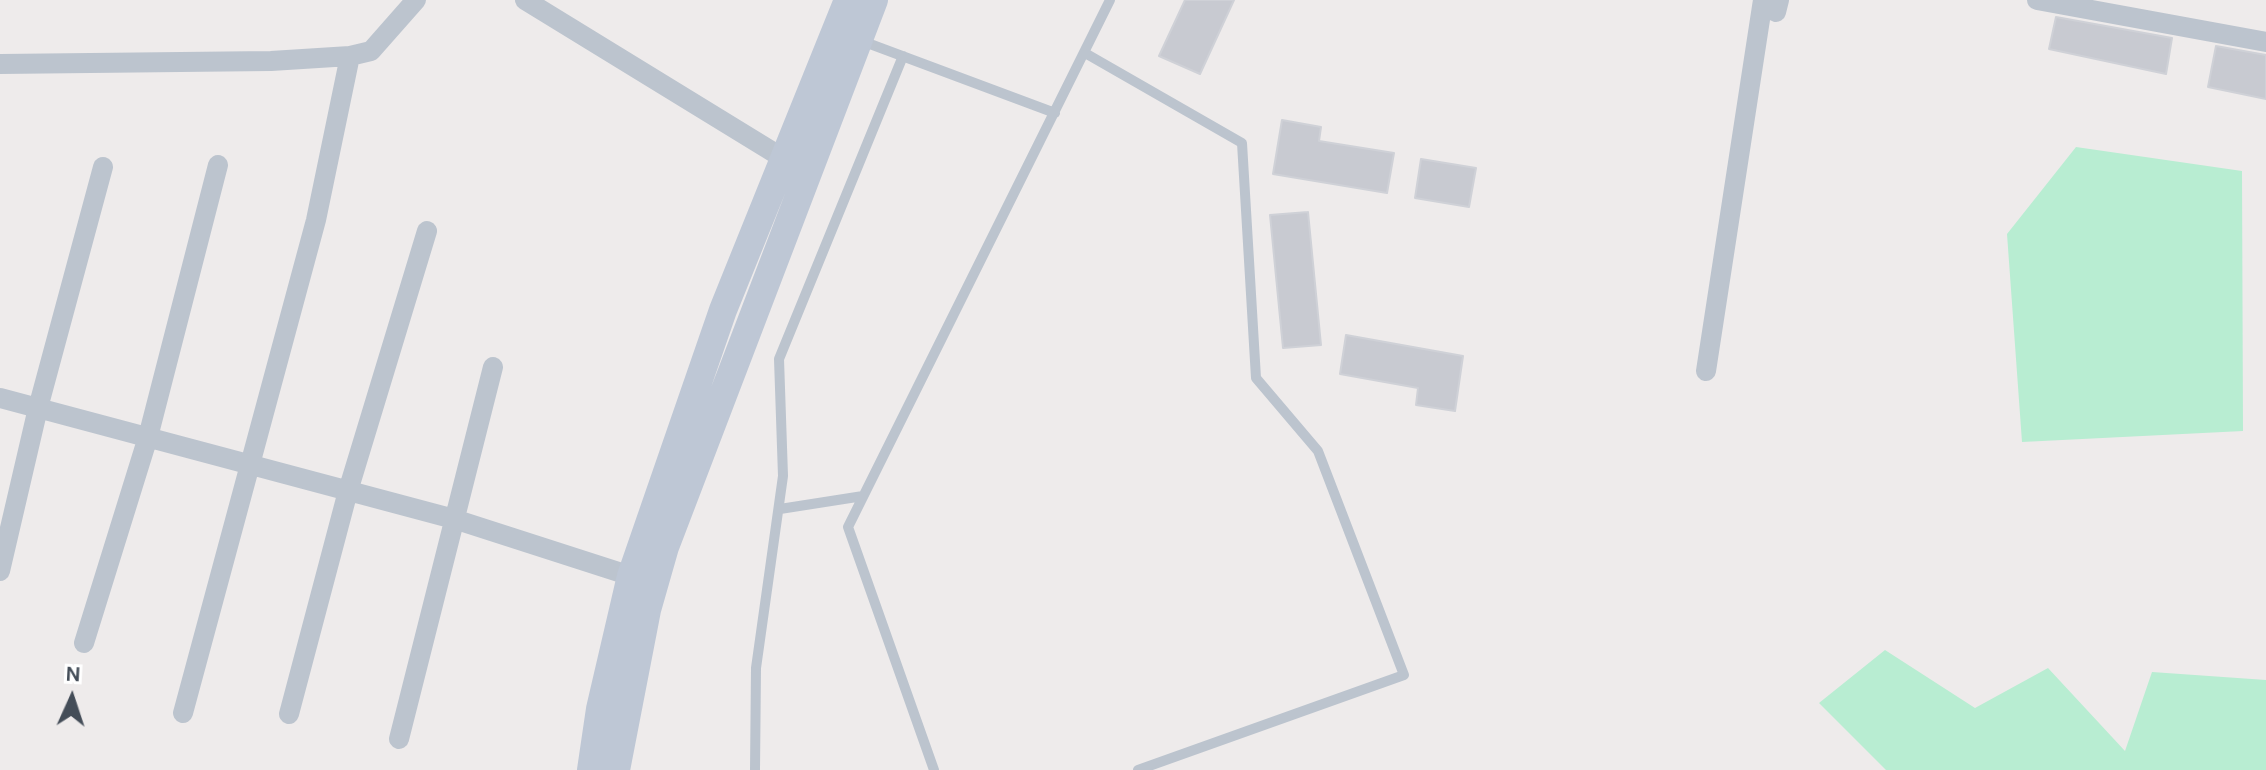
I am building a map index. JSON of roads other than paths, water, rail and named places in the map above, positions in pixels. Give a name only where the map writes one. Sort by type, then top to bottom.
[{"type":"main road","points":[[591,770],[600,709],[631,576],[719,322],[848,0]]},
{"type":"main road","points":[[616,770],[647,610],[665,547],[874,0]]},
{"type":"street","points":[[0,64],[271,61],[350,56],[371,51],[416,0]]},
{"type":"street","points":[[525,0],[786,160]]},
{"type":"street","points":[[2037,0],[2266,42]]},
{"type":"street","points":[[1706,371],[1773,4]]},
{"type":"street","points":[[183,713],[316,220],[350,56]]},
{"type":"street","points":[[84,643],[148,437],[218,165]]},
{"type":"street","points":[[0,571],[38,408],[103,167]]},
{"type":"street","points":[[289,714],[348,491],[427,231]]},
{"type":"street","points":[[399,739],[493,367]]},
{"type":"street","points":[[0,398],[454,519],[631,576]]},
{"type":"lane","points":[[934,770],[848,527],[1110,0]]},
{"type":"lane","points":[[858,40],[1055,113]]},
{"type":"lane","points":[[1085,53],[1242,143],[1256,378],[1318,451],[1404,675],[1138,770]]},
{"type":"lane","points":[[755,770],[756,668],[783,476],[779,359],[903,56]]},
{"type":"lane","points":[[780,509],[863,496]]}]
